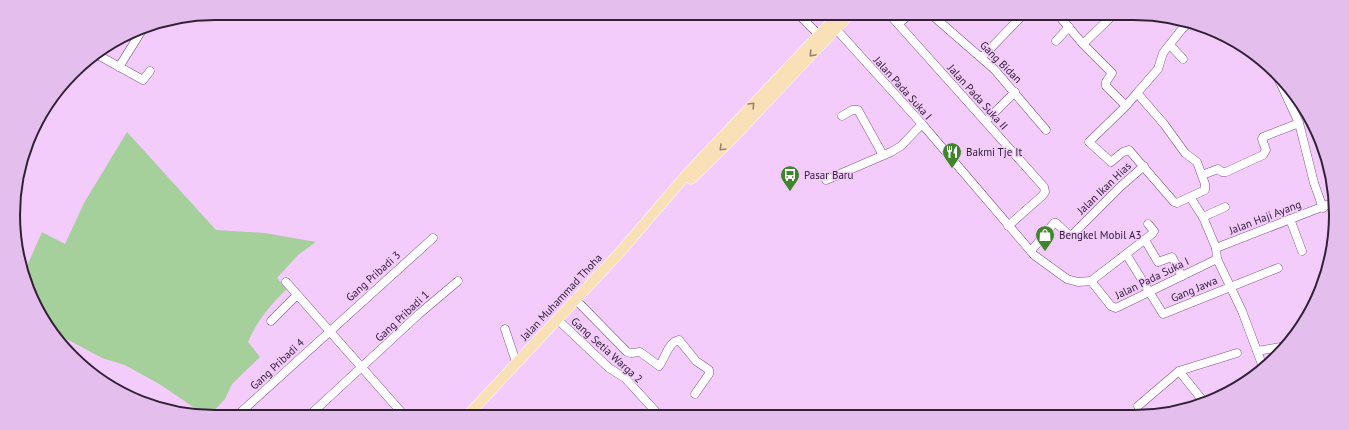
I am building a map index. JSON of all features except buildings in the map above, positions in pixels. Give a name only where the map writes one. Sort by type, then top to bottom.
[{"type":"main road","name":"Jalan Muhammad Thoha","points":[[472,410],[670,196],[692,168],[822,38],[834,20]]},
{"type":"main road","name":"Jalan Muhammad Thoha","points":[[822,38],[836,29],[844,20]]},
{"type":"street","points":[[804,20],[822,38]]},
{"type":"street","name":"Jalan Pada Suka II","points":[[894,20],[986,121],[1044,189],[1042,196],[1008,226]]},
{"type":"street","points":[[898,24],[903,20]]},
{"type":"street","name":"Gang Bidan","points":[[938,20],[982,57],[1015,92],[1046,130]]},
{"type":"street","points":[[982,57],[1018,20]]},
{"type":"street","points":[[1063,20],[1083,44],[1112,73],[1105,85],[1126,106]]},
{"type":"street","points":[[1083,44],[1108,20]]},
{"type":"street","points":[[1137,93],[1164,124],[1185,153],[1197,162],[1202,175],[1204,190],[1177,203],[1174,202],[1129,150],[1123,152],[1111,162],[1108,161],[1090,142],[1126,106],[1137,93],[1158,69],[1163,53],[1185,27]]},
{"type":"street","points":[[1056,41],[1069,28]]},
{"type":"street","name":"Jalan Pada Suka I","points":[[836,29],[922,124],[1030,251],[1067,279],[1078,282],[1091,281],[1111,306],[1116,308],[1217,259]]},
{"type":"street","points":[[119,67],[139,36]]},
{"type":"street","points":[[1170,45],[1182,59]]},
{"type":"street","points":[[101,57],[143,80],[150,71]]},
{"type":"street","points":[[1283,88],[1299,123],[1314,183],[1323,208]]},
{"type":"street","points":[[986,121],[1015,92]]},
{"type":"street","points":[[842,116],[852,110],[858,110],[883,155]]},
{"type":"street","points":[[1202,175],[1218,169],[1222,172],[1226,172],[1263,154],[1266,150],[1262,139],[1263,137],[1299,123]]},
{"type":"street","points":[[826,180],[900,146],[922,124]]},
{"type":"street","name":"Jalan Ikan Hias","points":[[1030,251],[1054,223],[1056,223],[1069,235],[1073,234],[1121,186],[1144,166]]},
{"type":"street","points":[[1190,197],[1203,217],[1216,248],[1217,259],[1242,311],[1262,363]]},
{"type":"street","name":"Jalan Haji Ayang","points":[[1216,248],[1329,205]]},
{"type":"street","points":[[1203,217],[1225,207]]},
{"type":"street","points":[[1290,219],[1302,251]]},
{"type":"street","points":[[1091,281],[1154,233],[1148,224]]},
{"type":"street","name":"Gang Pribadi 3","points":[[328,331],[433,238]]},
{"type":"street","points":[[1144,240],[1158,262],[1172,257],[1182,276]]},
{"type":"street","points":[[1126,254],[1151,292]]},
{"type":"street","name":"Gang Jawa","points":[[1151,292],[1161,312],[1166,313],[1278,268]]},
{"type":"street","name":"Gang Pribadi 1","points":[[315,410],[419,314],[458,281]]},
{"type":"street","points":[[286,282],[328,331],[400,410]]},
{"type":"street","points":[[271,321],[297,295]]},
{"type":"street","points":[[575,299],[627,352],[640,352],[659,366],[665,360],[666,353],[675,341],[679,340],[696,361],[709,370],[709,374],[696,394]]},
{"type":"street","name":"Gang Setia Warga 2","points":[[557,319],[609,368],[624,378],[654,410]]},
{"type":"street","points":[[505,329],[516,362]]},
{"type":"street","name":"Gang Pribadi 4","points":[[243,410],[328,331]]},
{"type":"street","points":[[1257,351],[1277,348]]},
{"type":"street","points":[[1138,406],[1179,372],[1237,353]]},
{"type":"street","points":[[1179,372],[1201,398]]},
{"type":"green space","points":[[127,132],[216,230],[265,233],[316,242],[298,255],[277,278],[287,289],[264,314],[248,342],[260,357],[232,384],[225,399],[215,410],[196,409],[161,385],[125,365],[102,358],[62,336],[46,312],[30,278],[27,266],[42,232],[65,244],[84,203]]},
{"type":"place","name":"Bakmi Tje It","points":[[952,169]]},
{"type":"place","name":"Pasar Baru","points":[[790,192]]},
{"type":"place","name":"Bengkel Mobil A3","points":[[1045,252]]}]
